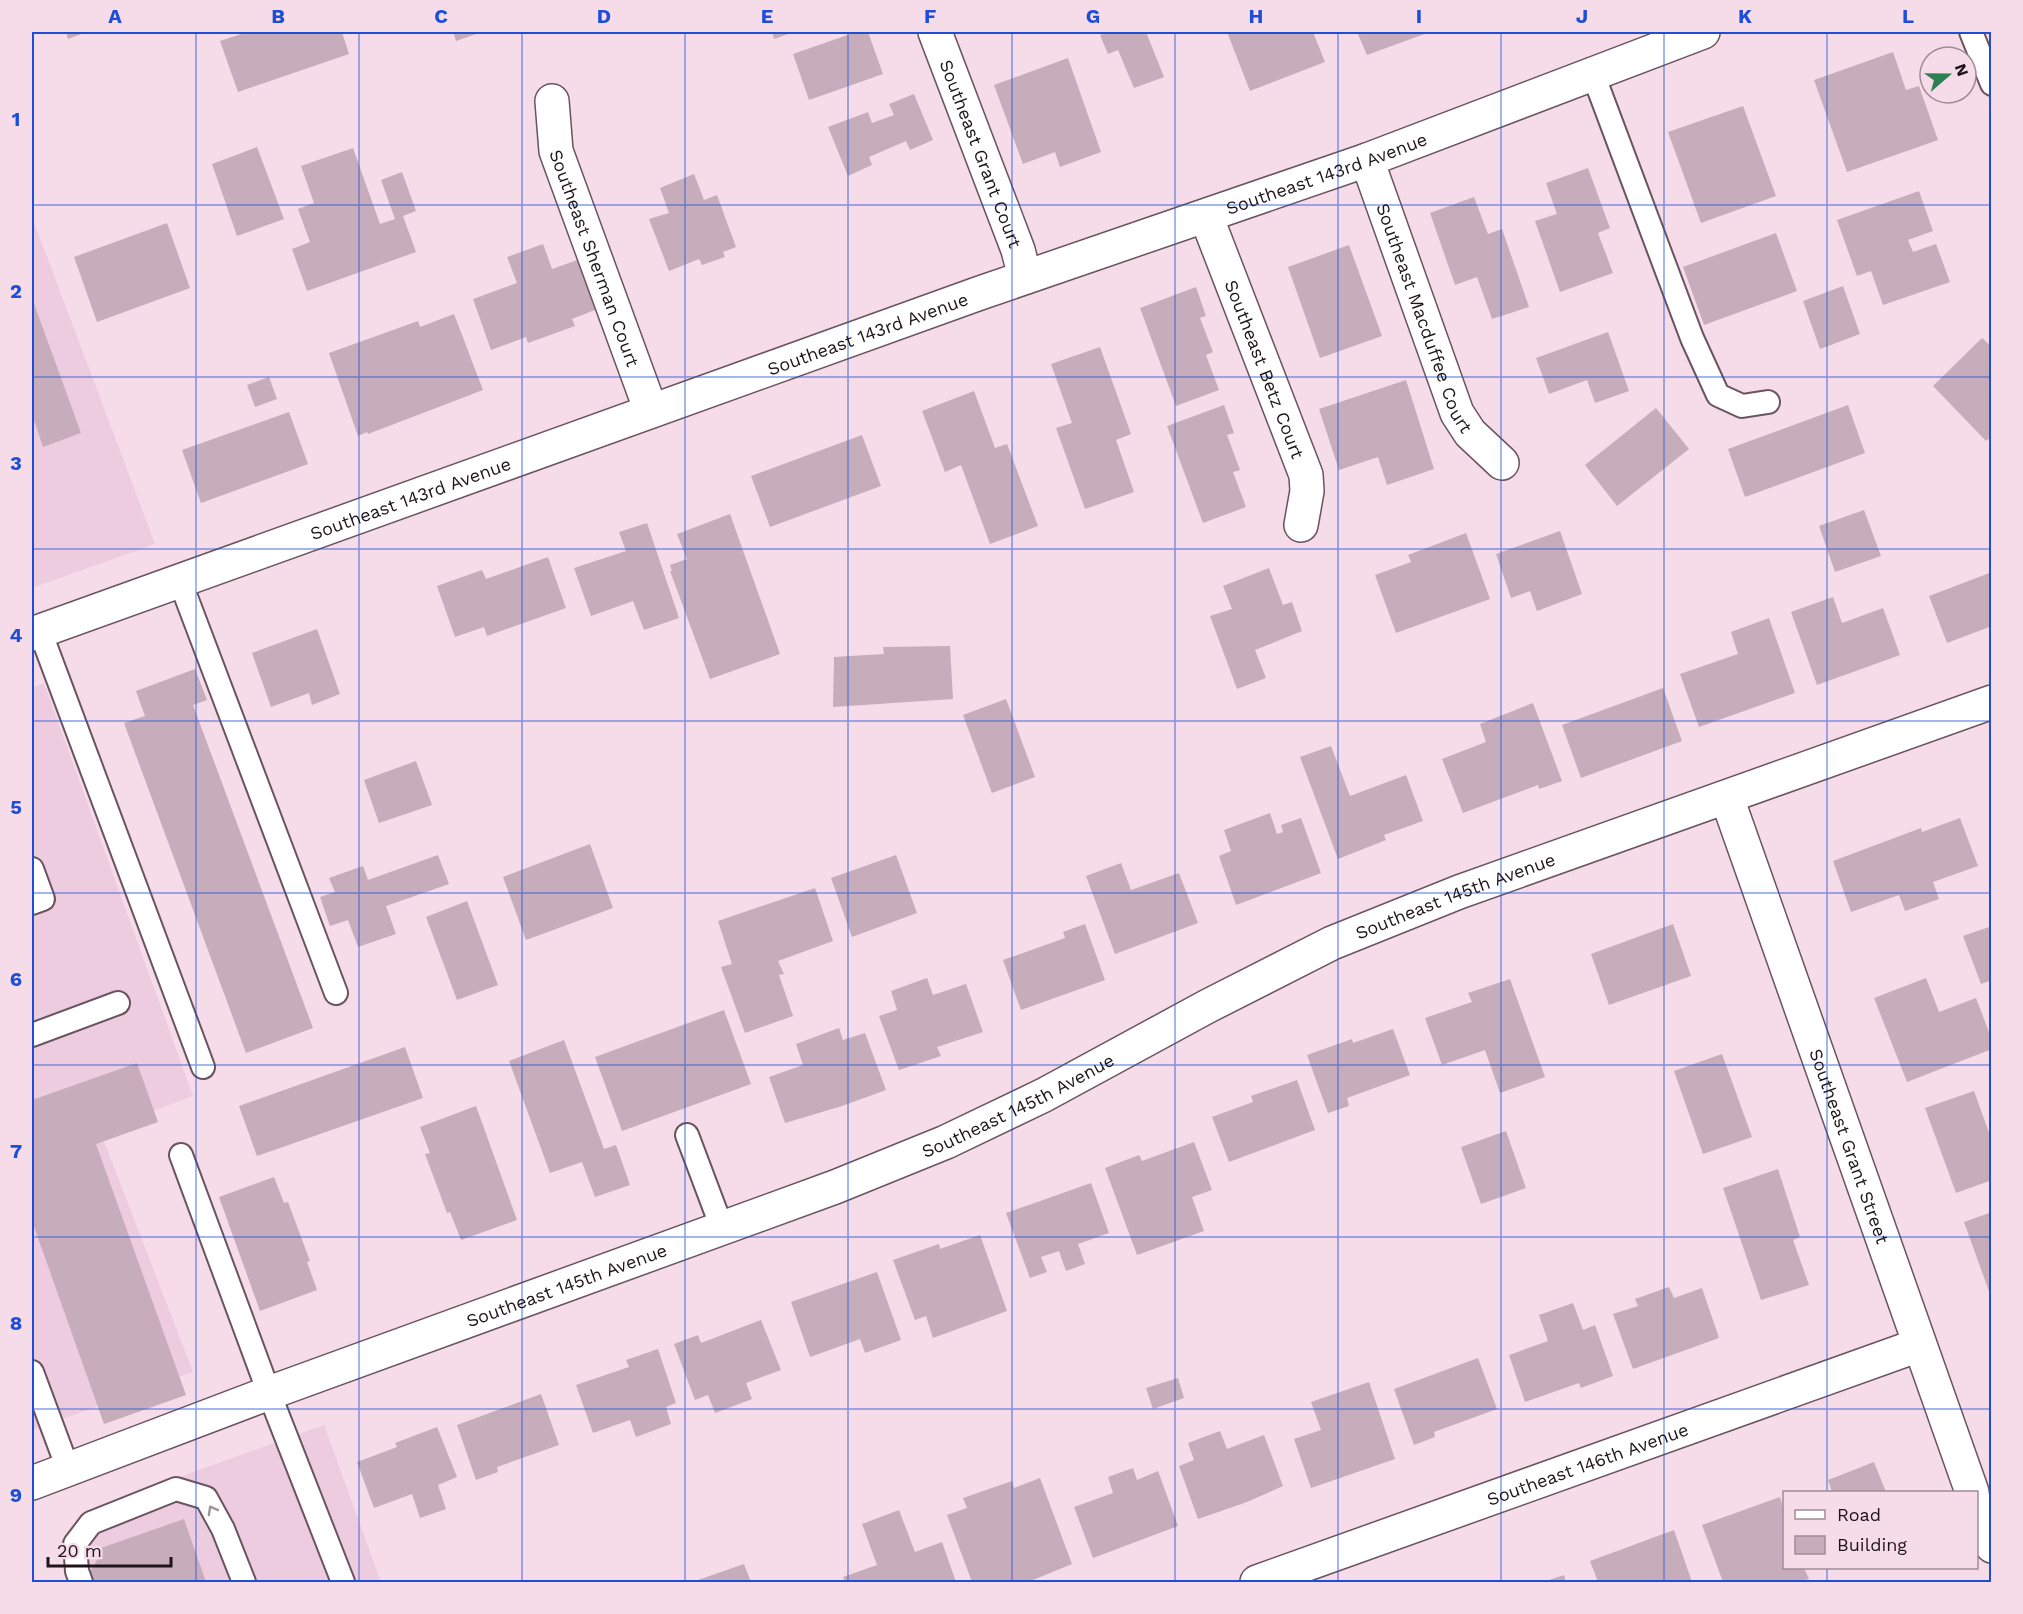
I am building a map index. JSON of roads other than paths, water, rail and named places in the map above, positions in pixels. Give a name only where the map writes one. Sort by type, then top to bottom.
[{"type":"street","name":"Southeast Grant Court","points":[[935,32],[1018,250],[1025,277]]},
{"type":"street","name":"Southeast 143rd Avenue","points":[[36,633],[1025,277],[1367,160],[1703,32]]},
{"type":"street","name":"Southeast Sherman Court","points":[[552,101],[556,151],[651,411]]},
{"type":"street","name":"Southeast Macduffee Court","points":[[1367,160],[1457,413],[1470,433],[1502,463]]},
{"type":"street","name":"Southeast Betz Court","points":[[1206,216],[1306,475],[1307,491],[1301,525]]},
{"type":"street","name":"Southeast 145th Avenue","points":[[32,1482],[835,1186],[946,1142],[1044,1095],[1208,1006],[1332,943],[1459,892],[1992,702]]},
{"type":"street","name":"Southeast Grant Street","points":[[1727,798],[1972,1491]]},
{"type":"street","name":"Southeast 146th Avenue","points":[[1257,1582],[1919,1345]]},
{"type":"street","points":[[1978,1507],[1992,1546]]},
{"type":"lane","points":[[1971,32],[1992,84]]},
{"type":"lane","points":[[1593,74],[1692,338],[1718,395],[1742,406],[1768,402]]},
{"type":"lane","points":[[180,581],[336,993]]},
{"type":"lane","points":[[36,633],[203,1067]]},
{"type":"lane","points":[[32,869],[43,899],[32,903]]},
{"type":"lane","points":[[32,1035],[118,1003]]},
{"type":"lane","points":[[687,1135],[722,1228]]},
{"type":"lane","points":[[180,1155],[340,1582]]},
{"type":"lane","points":[[32,1372],[68,1469]]},
{"type":"lane","points":[[81,1582],[77,1571],[75,1544],[92,1523],[176,1489],[206,1498],[223,1529],[244,1582]]}]
